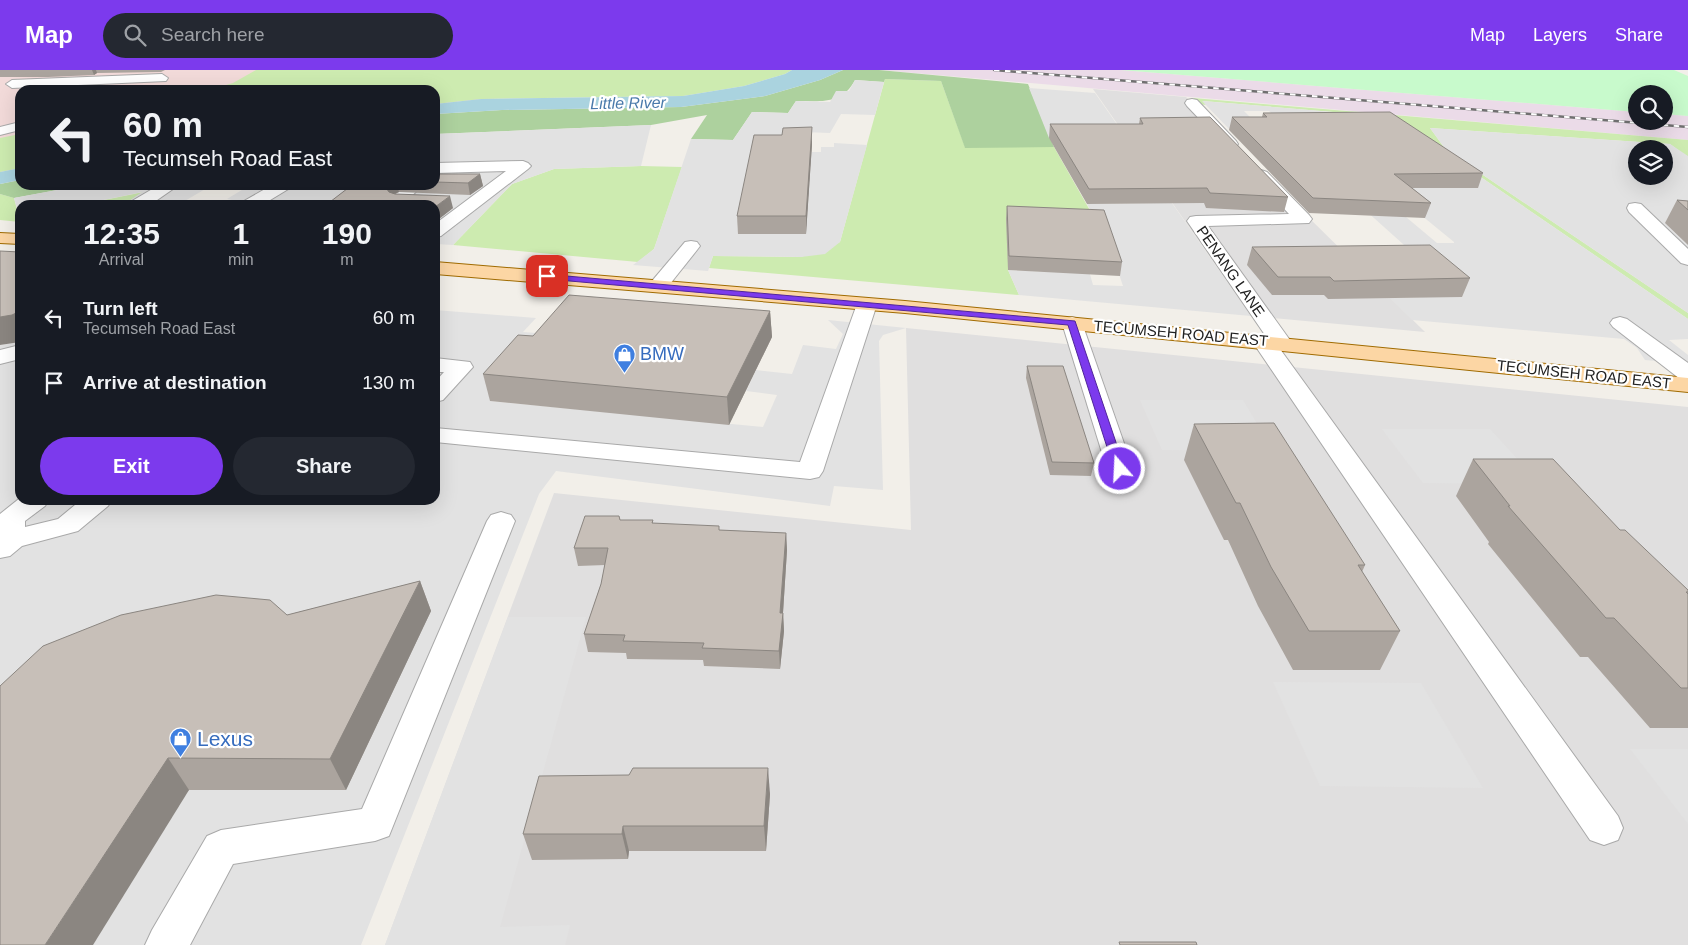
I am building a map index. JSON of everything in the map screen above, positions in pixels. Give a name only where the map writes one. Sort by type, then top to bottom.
[{"type":"main road","points":[[0,238],[15,239]]},
{"type":"main road","name":"TECUMSEH ROAD EAST","points":[[440,268],[659,285],[1072,323],[1688,385]]},
{"type":"lane","points":[[0,90],[6,84],[162,78],[145,85]]},
{"type":"lane","name":"PENANG LANE","points":[[1192,103],[1303,219],[1196,221],[1272,342]]},
{"type":"lane","points":[[0,123],[15,122]]},
{"type":"lane","points":[[0,131],[15,127]]},
{"type":"lane","points":[[440,167],[523,166],[440,228]]},
{"type":"lane","points":[[146,200],[163,190]]},
{"type":"lane","points":[[258,200],[276,190]]},
{"type":"lane","points":[[400,200],[417,192]]},
{"type":"lane","points":[[446,201],[475,202]]},
{"type":"lane","points":[[1634,208],[1688,259]]},
{"type":"lane","points":[[659,285],[691,246]]},
{"type":"lane","points":[[440,435],[810,471],[867,304]]},
{"type":"lane","points":[[1072,323],[1120,469]]},
{"type":"lane","points":[[1620,323],[1688,374]]},
{"type":"lane","points":[[1272,342],[1604,828]]},
{"type":"lane","points":[[0,357],[15,353]]},
{"type":"lane","points":[[440,365],[462,367],[440,390]]},
{"type":"lane","points":[[28,505],[11,518],[6,544],[68,525],[92,505]]},
{"type":"lane","points":[[167,945],[221,848],[375,824],[501,521]]},
{"type":"shaded area","points":[[0,70],[792,70],[440,104],[440,85],[15,85],[15,169],[0,172]]},
{"type":"shaded area","points":[[879,70],[1121,70],[1628,111],[1628,130],[1673,130],[1673,115],[1688,116],[1688,140]]},
{"type":"shaded area","points":[[855,80],[884,82],[875,115],[841,114],[830,133],[802,132],[812,152],[821,152],[821,147],[834,147],[834,143],[867,145],[840,242],[825,254],[801,257],[713,256],[708,271],[633,265],[654,249],[691,139],[733,140],[752,112],[788,113],[796,101],[830,102],[836,91],[849,91]]},
{"type":"shaded area","points":[[1029,88],[1095,93],[1251,316],[1019,295],[1008,270],[1050,272],[1081,243],[1093,285],[1123,286],[1109,244],[1087,204],[1156,203],[1049,138]]},
{"type":"shaded area","points":[[1093,89],[1186,97],[1425,332],[1251,316]]},
{"type":"shaded area","points":[[1202,101],[1393,117],[1688,319],[1688,339],[1669,340],[1688,355],[1688,364],[1645,360],[1637,348],[1624,339],[1412,320],[1390,298],[1461,296],[1326,175],[1230,130]],"holes":[[[1244,111],[1269,111],[1281,122],[1255,122]],[[1372,175],[1454,242],[1454,243],[1437,243],[1357,176]]]},
{"type":"shaded area","points":[[651,125],[641,166],[554,169],[512,184],[453,245],[440,244],[440,200],[227,199],[242,190],[440,190],[440,134]]},
{"type":"shaded area","points":[[1430,128],[1628,141],[1628,185],[1673,185],[1673,146],[1688,156],[1688,313],[1446,150]]},
{"type":"shaded area","points":[[57,190],[204,190],[186,200],[130,200],[142,192],[103,200],[15,201],[14,198]]},
{"type":"shaded area","points":[[440,310],[536,318],[523,332],[562,335],[490,401],[763,427],[777,395],[746,391],[756,370],[792,374],[803,345],[836,349],[843,334],[828,320],[906,328],[883,335],[879,341],[883,490],[834,486],[830,506],[556,471],[539,494],[361,945],[93,945],[0,724],[0,345],[15,343],[15,505],[440,505]]},
{"type":"shaded area","points":[[906,328],[1688,407],[1688,945],[385,945],[554,493],[911,530]]},
{"type":"shaded area","points":[[1140,400],[1243,400],[1273,451],[1162,450]]},
{"type":"shaded area","points":[[1382,429],[1490,429],[1540,484],[1423,483]]},
{"type":"shaded area","points":[[508,617],[586,617],[500,927],[570,925],[565,945],[385,945]]},
{"type":"shaded area","points":[[1273,682],[1421,683],[1483,788],[1320,786]]},
{"type":"shaded area","points":[[1630,749],[1688,749],[1688,824]]},
{"type":"green space","points":[[256,70],[792,70],[785,74],[744,86],[683,96],[481,99],[440,103],[440,85],[226,85]]},
{"type":"green space","points":[[843,70],[879,70],[1028,84],[1054,147],[965,148],[941,81],[885,79],[884,82],[855,80],[844,94],[837,98],[822,101],[796,101],[788,113],[752,112],[733,140],[691,139],[707,115],[651,125],[440,134],[440,114],[502,110],[681,107],[765,96],[820,80]]},
{"type":"green space","points":[[1121,70],[1674,70],[1688,76],[1688,116],[1673,115],[1673,85],[1628,85],[1628,111]]},
{"type":"green space","points":[[885,79],[941,81],[965,147],[1054,147],[1109,244],[1008,270],[1019,295],[709,268],[713,256],[801,257],[840,242]]},
{"type":"green space","points":[[1193,98],[1688,140],[1688,156],[1686,156],[1673,146],[1673,140],[1628,141],[1430,128],[1446,150],[1688,313],[1688,319],[1393,117],[1203,101],[1206,105],[1199,104]]},
{"type":"green space","points":[[15,135],[15,169],[0,172],[0,138]]},
{"type":"green space","points":[[641,166],[682,167],[654,249],[638,262],[453,245],[512,184],[554,169]]},
{"type":"green space","points":[[15,181],[15,190],[57,190],[14,198],[0,194],[0,184]]},
{"type":"green space","points":[[144,192],[131,200],[104,200]]},
{"type":"green space","points":[[0,194],[14,198],[15,222],[0,220]]},
{"type":"water","name":"Little River","points":[[792,70],[843,70],[820,80],[765,96],[681,107],[502,110],[440,114],[440,103],[481,99],[683,96],[744,86],[785,74]]},
{"type":"water","points":[[15,169],[15,181],[0,184],[0,172]]},
{"type":"building","points":[[1390,112],[1483,173],[1394,174],[1431,203],[1313,198],[1232,117],[1267,117],[1263,113]]},
{"type":"building","points":[[1210,117],[1288,197],[1210,193],[1207,188],[1089,189],[1050,124],[1143,124],[1140,118]]},
{"type":"building","points":[[812,127],[806,216],[737,216],[754,135],[782,135],[783,128]]},
{"type":"building","points":[[440,174],[480,174],[468,183],[440,182]]},
{"type":"building","points":[[346,190],[388,190],[395,194],[450,196],[440,203],[440,200],[332,200]]},
{"type":"building","points":[[1677,200],[1688,201],[1688,210]]},
{"type":"building","points":[[1007,206],[1104,210],[1122,262],[1009,256]]},
{"type":"building","points":[[1430,245],[1470,278],[1334,281],[1330,277],[1278,277],[1252,247]]},
{"type":"building","points":[[0,251],[15,252],[15,314],[0,317]]},
{"type":"building","name":"BMW","points":[[569,295],[770,311],[727,397],[483,374],[518,335],[533,336]]},
{"type":"building","points":[[1027,366],[1063,366],[1094,463],[1052,462]]},
{"type":"building","points":[[1274,423],[1365,565],[1358,565],[1400,631],[1309,631],[1271,567],[1240,503],[1236,503],[1194,424]]},
{"type":"building","points":[[1473,459],[1553,459],[1620,530],[1625,530],[1688,590],[1686,592],[1688,594],[1688,688],[1681,688],[1614,618],[1606,618],[1508,506],[1510,506]]},
{"type":"building","points":[[585,516],[619,516],[620,520],[653,520],[652,523],[719,526],[719,530],[786,533],[780,613],[783,613],[779,651],[702,648],[704,643],[623,641],[625,635],[584,634],[601,584],[608,548],[574,548]]},
{"type":"building","name":"Lexus","points":[[420,581],[330,759],[168,758],[45,945],[0,945],[0,686],[43,646],[121,615],[216,595],[270,600],[287,615]]},
{"type":"building","points":[[633,768],[768,768],[764,826],[623,826],[622,834],[523,834],[539,776],[629,775]]},
{"type":"building","points":[[1119,942],[1196,942],[1197,945],[1120,945]]},
{"type":"railway","points":[[994,70],[1688,127]]},
{"type":"place","name":"BMW","points":[[624,373]]},
{"type":"place","name":"Lexus","points":[[181,757]]},
{"type":"route","points":[[547,276],[1072,323],[1120,469]]}]
